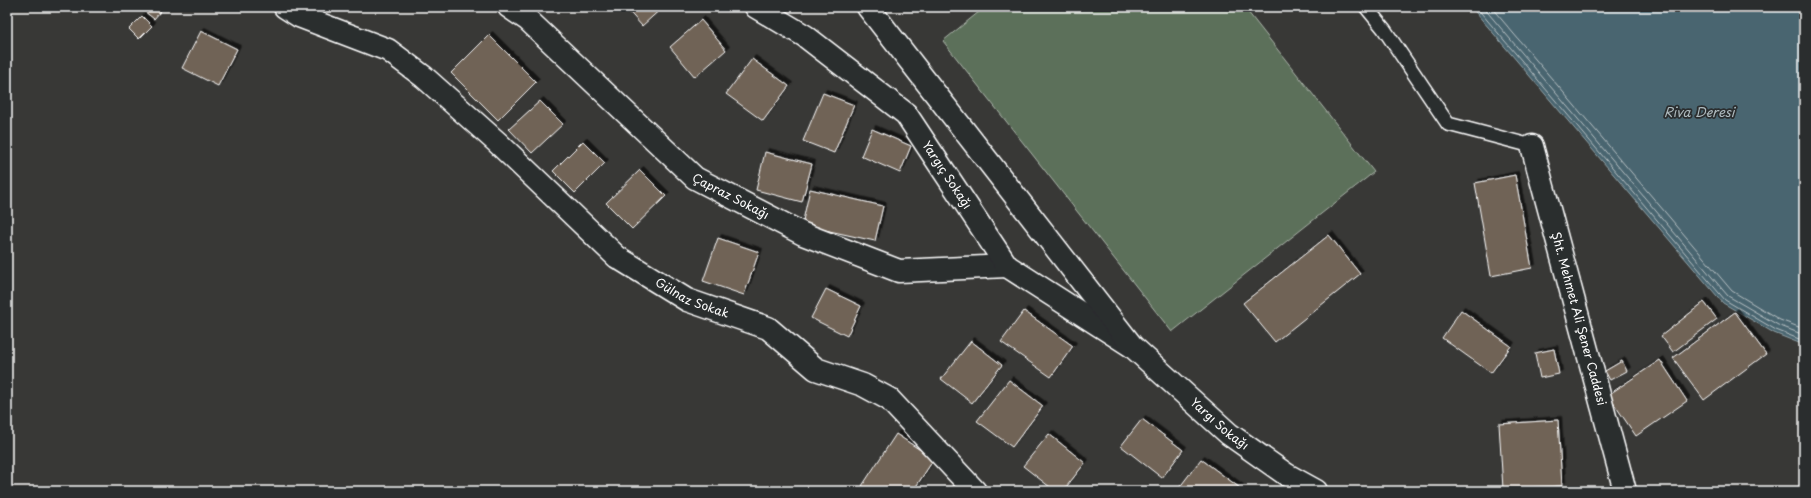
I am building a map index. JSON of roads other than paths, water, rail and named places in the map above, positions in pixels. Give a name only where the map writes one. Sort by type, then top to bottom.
[{"type":"street","name":"Gülnaz Sokak","points":[[286,7],[299,16],[388,50],[424,77],[503,149],[617,257],[687,300],[768,328],[816,369],[863,385],[889,399],[975,491]]},
{"type":"street","name":"Çapraz Sokağı","points":[[508,7],[535,14],[695,178],[803,234],[899,271],[1007,266]]},
{"type":"street","name":"Yargıç Sokağı","points":[[756,7],[805,36],[906,114],[1007,266],[1132,346]]},
{"type":"street","points":[[868,7],[1132,346]]},
{"type":"street","name":"Şht. Mehmet Ali Şener Caddesi","points":[[1532,146],[1625,491]]},
{"type":"street","name":"Yargı Sokağı","points":[[1132,346],[1228,434],[1287,475],[1316,491]]},
{"type":"lane","points":[[1366,7],[1384,29],[1448,124],[1532,146]]},
{"type":"water","name":"Riva Deresi","points":[[1471,7],[1804,7],[1804,345],[1774,333],[1723,303]]}]
